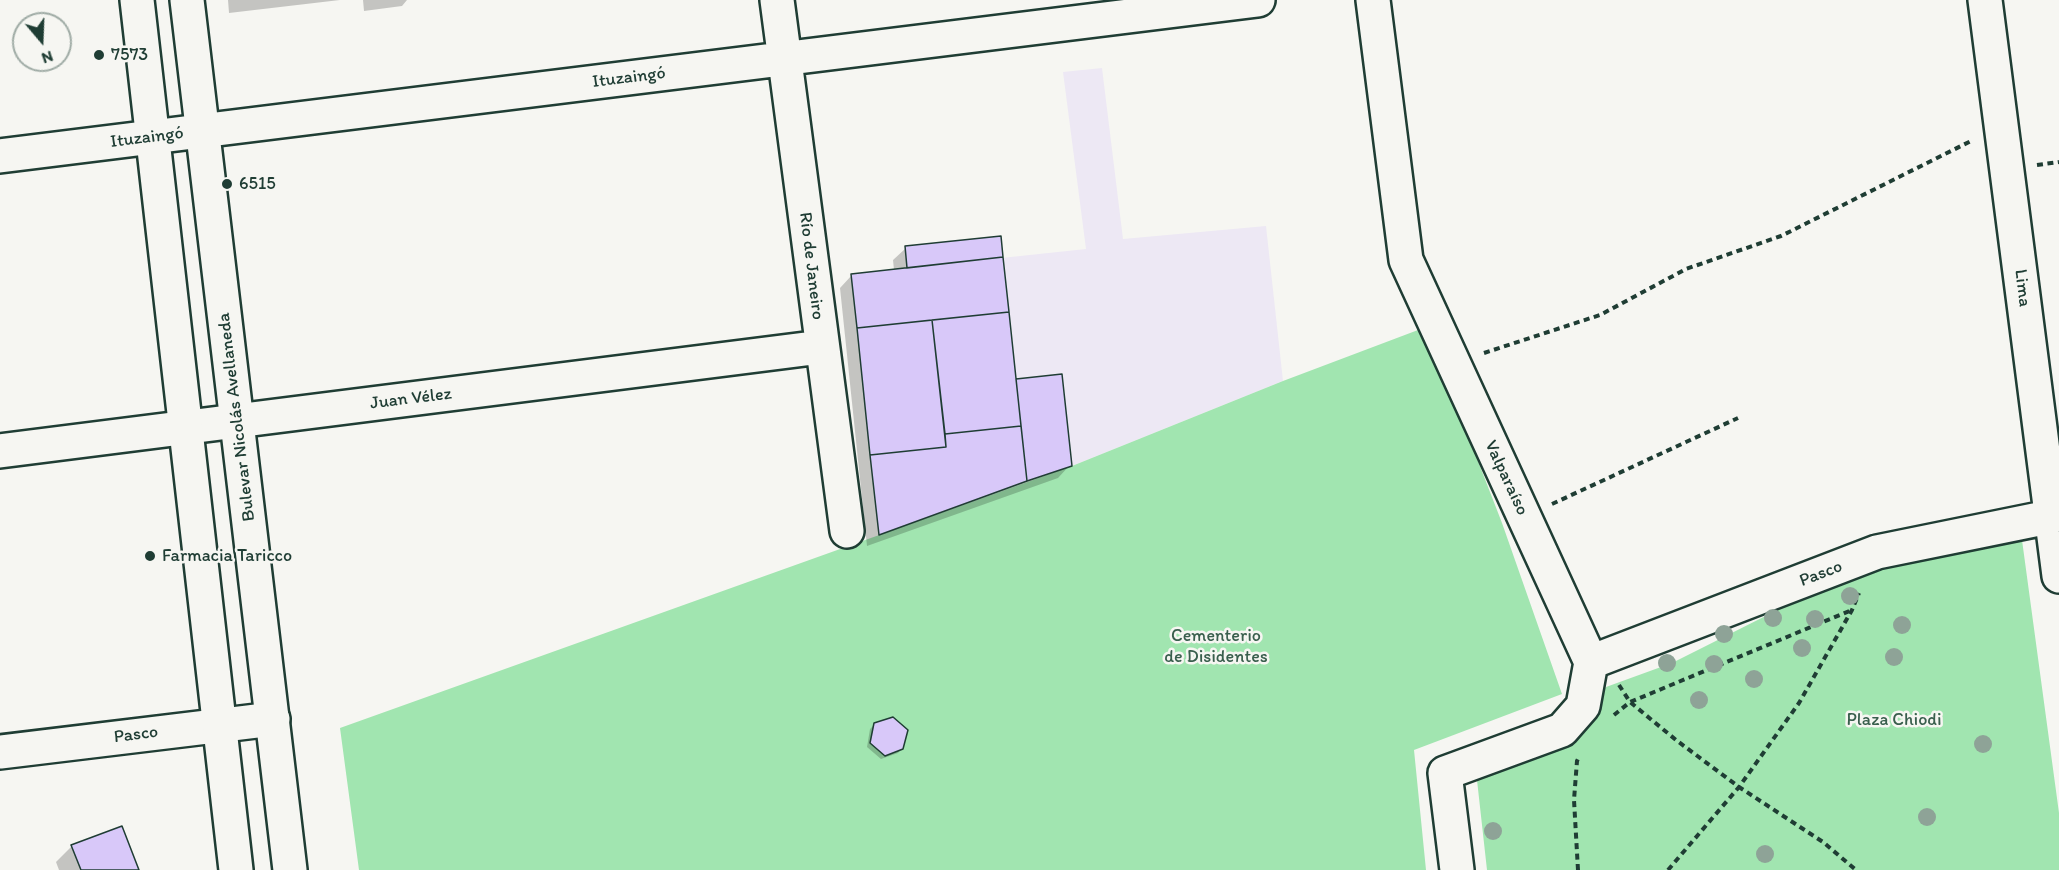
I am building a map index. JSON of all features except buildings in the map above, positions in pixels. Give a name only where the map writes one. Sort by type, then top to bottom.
[{"type":"street","points":[[137,0],[236,870]]},
{"type":"street","name":"Bulevar Nicolás Avellaneda","points":[[188,0],[290,870]]},
{"type":"street","name":"Río de Janeiro","points":[[777,0],[847,531]]},
{"type":"street","name":"Ituzaingó","points":[[0,156],[1258,0]]},
{"type":"street","name":"Valparaíso","points":[[1373,0],[1406,260],[1591,662]]},
{"type":"street","name":"Lima","points":[[1985,0],[2055,515],[2059,576]]},
{"type":"street","name":"Juan Vélez","points":[[0,451],[821,347]]},
{"type":"street","name":"Pasco","points":[[1591,662],[1877,552],[2055,515]]},
{"type":"street","points":[[1457,870],[1445,773],[1562,730],[1583,706],[1591,662]]},
{"type":"street","name":"Pasco","points":[[0,752],[273,719]]},
{"type":"path","points":[[1454,363],[1600,315],[1686,269],[1781,236],[2001,126]]},
{"type":"path","points":[[1524,517],[1738,417]]},
{"type":"path","points":[[1668,870],[1739,787],[1799,703],[1852,610],[1877,552]]},
{"type":"path","points":[[1608,720],[1630,702],[1852,610]]},
{"type":"path","points":[[1591,662],[1616,680],[1630,702],[1676,740],[1739,787],[1823,842],[1856,870]]},
{"type":"path","points":[[1578,870],[1574,800],[1577,761],[1583,752]]},
{"type":"shaded area","points":[[1102,68],[1123,239],[1266,226],[1283,381],[1072,466],[879,535],[851,274],[1086,249],[1063,72]]},
{"type":"green space","name":"Cementerio de Disidentes","points":[[1426,327],[1502,523],[1562,694],[1414,750],[1426,870],[359,870],[340,728],[1072,466],[1283,381]]},
{"type":"green space","name":"Plaza Chiodi","points":[[2011,531],[2022,540],[2059,813],[2059,870],[1487,870],[1476,771],[1562,738],[1606,687],[1672,663],[1883,557]]},
{"type":"place","name":"7573","points":[[99,55]]},
{"type":"place","name":"6515","points":[[227,184]]},
{"type":"place","name":"Farmacia Taricco","points":[[150,556]]}]
